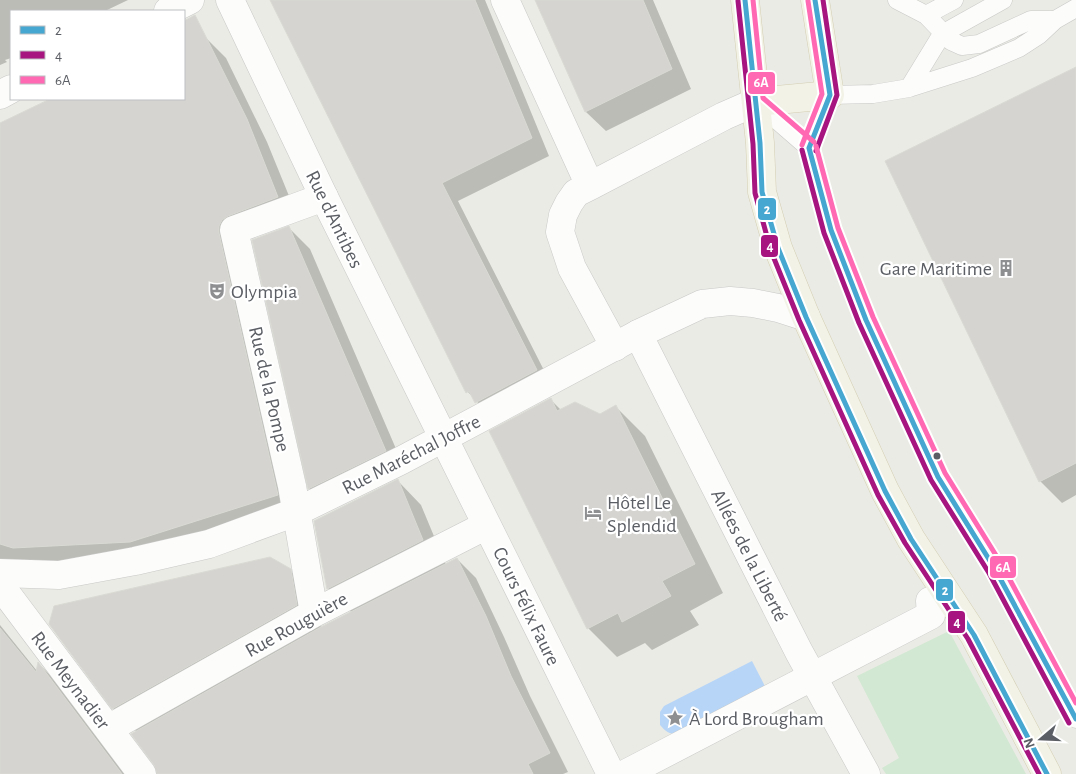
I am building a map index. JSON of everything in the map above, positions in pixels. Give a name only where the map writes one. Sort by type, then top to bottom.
[{"type":"main road","points":[[745,0],[760,143],[762,192],[778,248],[806,317],[885,491],[911,539],[974,634],[1047,774]]},
{"type":"main road","points":[[756,102],[830,95],[815,0]]},
{"type":"street","points":[[170,10],[190,0]]},
{"type":"street","name":"Rue d'Antibes","points":[[230,0],[324,197],[443,437]]},
{"type":"street","points":[[505,0],[590,186]]},
{"type":"street","name":"Allées de la Liberté","points":[[756,102],[724,116],[576,193],[563,215],[560,232],[572,268],[626,340],[866,774]]},
{"type":"street","name":"Rue de la Pompe","points":[[314,613],[292,486],[234,230],[324,197]]},
{"type":"street","name":"Rue Maréchal Joffre","points":[[0,573],[60,575],[135,560],[209,544],[296,512],[402,460],[626,340],[702,304],[730,301],[753,303],[778,308],[806,317]]},
{"type":"street","name":"Cours Félix Faure","points":[[443,437],[611,774]]},
{"type":"street","name":"Rue Rouguière","points":[[108,729],[314,613],[487,525]]},
{"type":"street","name":"Rue Meynadier","points":[[0,585],[142,774]]},
{"type":"street","points":[[625,774],[931,615],[930,601]]},
{"type":"lane","points":[[897,0],[926,15],[942,34],[962,46],[979,44],[1032,20],[1055,20]]},
{"type":"lane","points":[[926,15],[954,0]]},
{"type":"lane","points":[[909,88],[942,34],[1003,0]]},
{"type":"lane","points":[[809,148],[830,95],[873,94],[909,88],[972,68],[1019,48],[1039,35],[1055,20],[1076,8]]},
{"type":"lane","points":[[756,102],[809,148],[831,230],[866,320],[938,477],[995,569],[1076,718]]},
{"type":"green space","points":[[949,631],[1026,774],[886,774],[882,768],[899,758],[857,676]]},
{"type":"water","points":[[752,661],[768,692],[678,735],[668,732],[660,725],[660,712],[664,706]]},
{"type":"building","points":[[270,0],[475,0],[532,138],[442,183],[537,370],[475,403],[469,391],[466,393]]},
{"type":"building","points":[[535,0],[643,0],[672,69],[585,112]]},
{"type":"building","points":[[195,15],[247,119],[278,197],[228,216],[222,220],[219,226],[219,233],[278,495],[130,542],[13,548],[0,544],[0,123],[48,100],[185,100],[185,20]]},
{"type":"building","name":"Gare Maritime","points":[[1076,67],[1076,463],[1039,482],[885,161]]},
{"type":"building","points":[[289,226],[386,451],[308,489],[252,240]]},
{"type":"building","points":[[551,398],[557,411],[575,402],[600,414],[616,405],[695,564],[662,581],[671,596],[622,622],[618,613],[587,629],[489,431]]},
{"type":"building","points":[[398,479],[423,540],[327,589],[314,521]]},
{"type":"building","points":[[270,557],[291,569],[297,605],[112,709],[49,624],[54,606]]},
{"type":"building","points":[[457,558],[486,616],[511,676],[550,753],[528,764],[533,774],[157,774],[154,765],[131,734],[321,627]]},
{"type":"building","points":[[0,628],[36,672],[38,662],[122,774],[0,774]]},
{"type":"transit line","name":"2","points":[[745,0],[760,143],[762,192],[778,248],[806,317],[885,491],[911,539],[974,635],[1047,774]]},
{"type":"transit line","name":"6A","points":[[753,0],[763,98],[814,142]]},
{"type":"transit line","name":"2","points":[[809,148],[830,95],[815,0]]},
{"type":"transit line","name":"4","points":[[816,151],[837,95],[823,0]]},
{"type":"transit line","name":"4","points":[[738,1],[753,144],[755,193],[771,251],[799,320],[878,495],[905,543],[968,639],[1039,774]]},
{"type":"transit line","name":"6A","points":[[802,145],[822,94],[808,1]]},
{"type":"transit line","name":"6A","points":[[816,146],[838,228],[873,317],[945,473],[1002,565],[1076,703]]},
{"type":"transit line","name":"2","points":[[809,148],[831,230],[866,320],[938,477],[995,569],[1076,719]]},
{"type":"transit line","name":"4","points":[[802,150],[824,233],[859,323],[931,480],[989,573],[1069,723]]},
{"type":"place","name":"Gare Maritime","points":[[1006,268]]},
{"type":"place","name":"Olympia","points":[[217,291]]},
{"type":"place","name":"Hôtel Le Splendid","points":[[593,513]]},
{"type":"place","name":"À Lord Brougham","points":[[675,718]]}]
